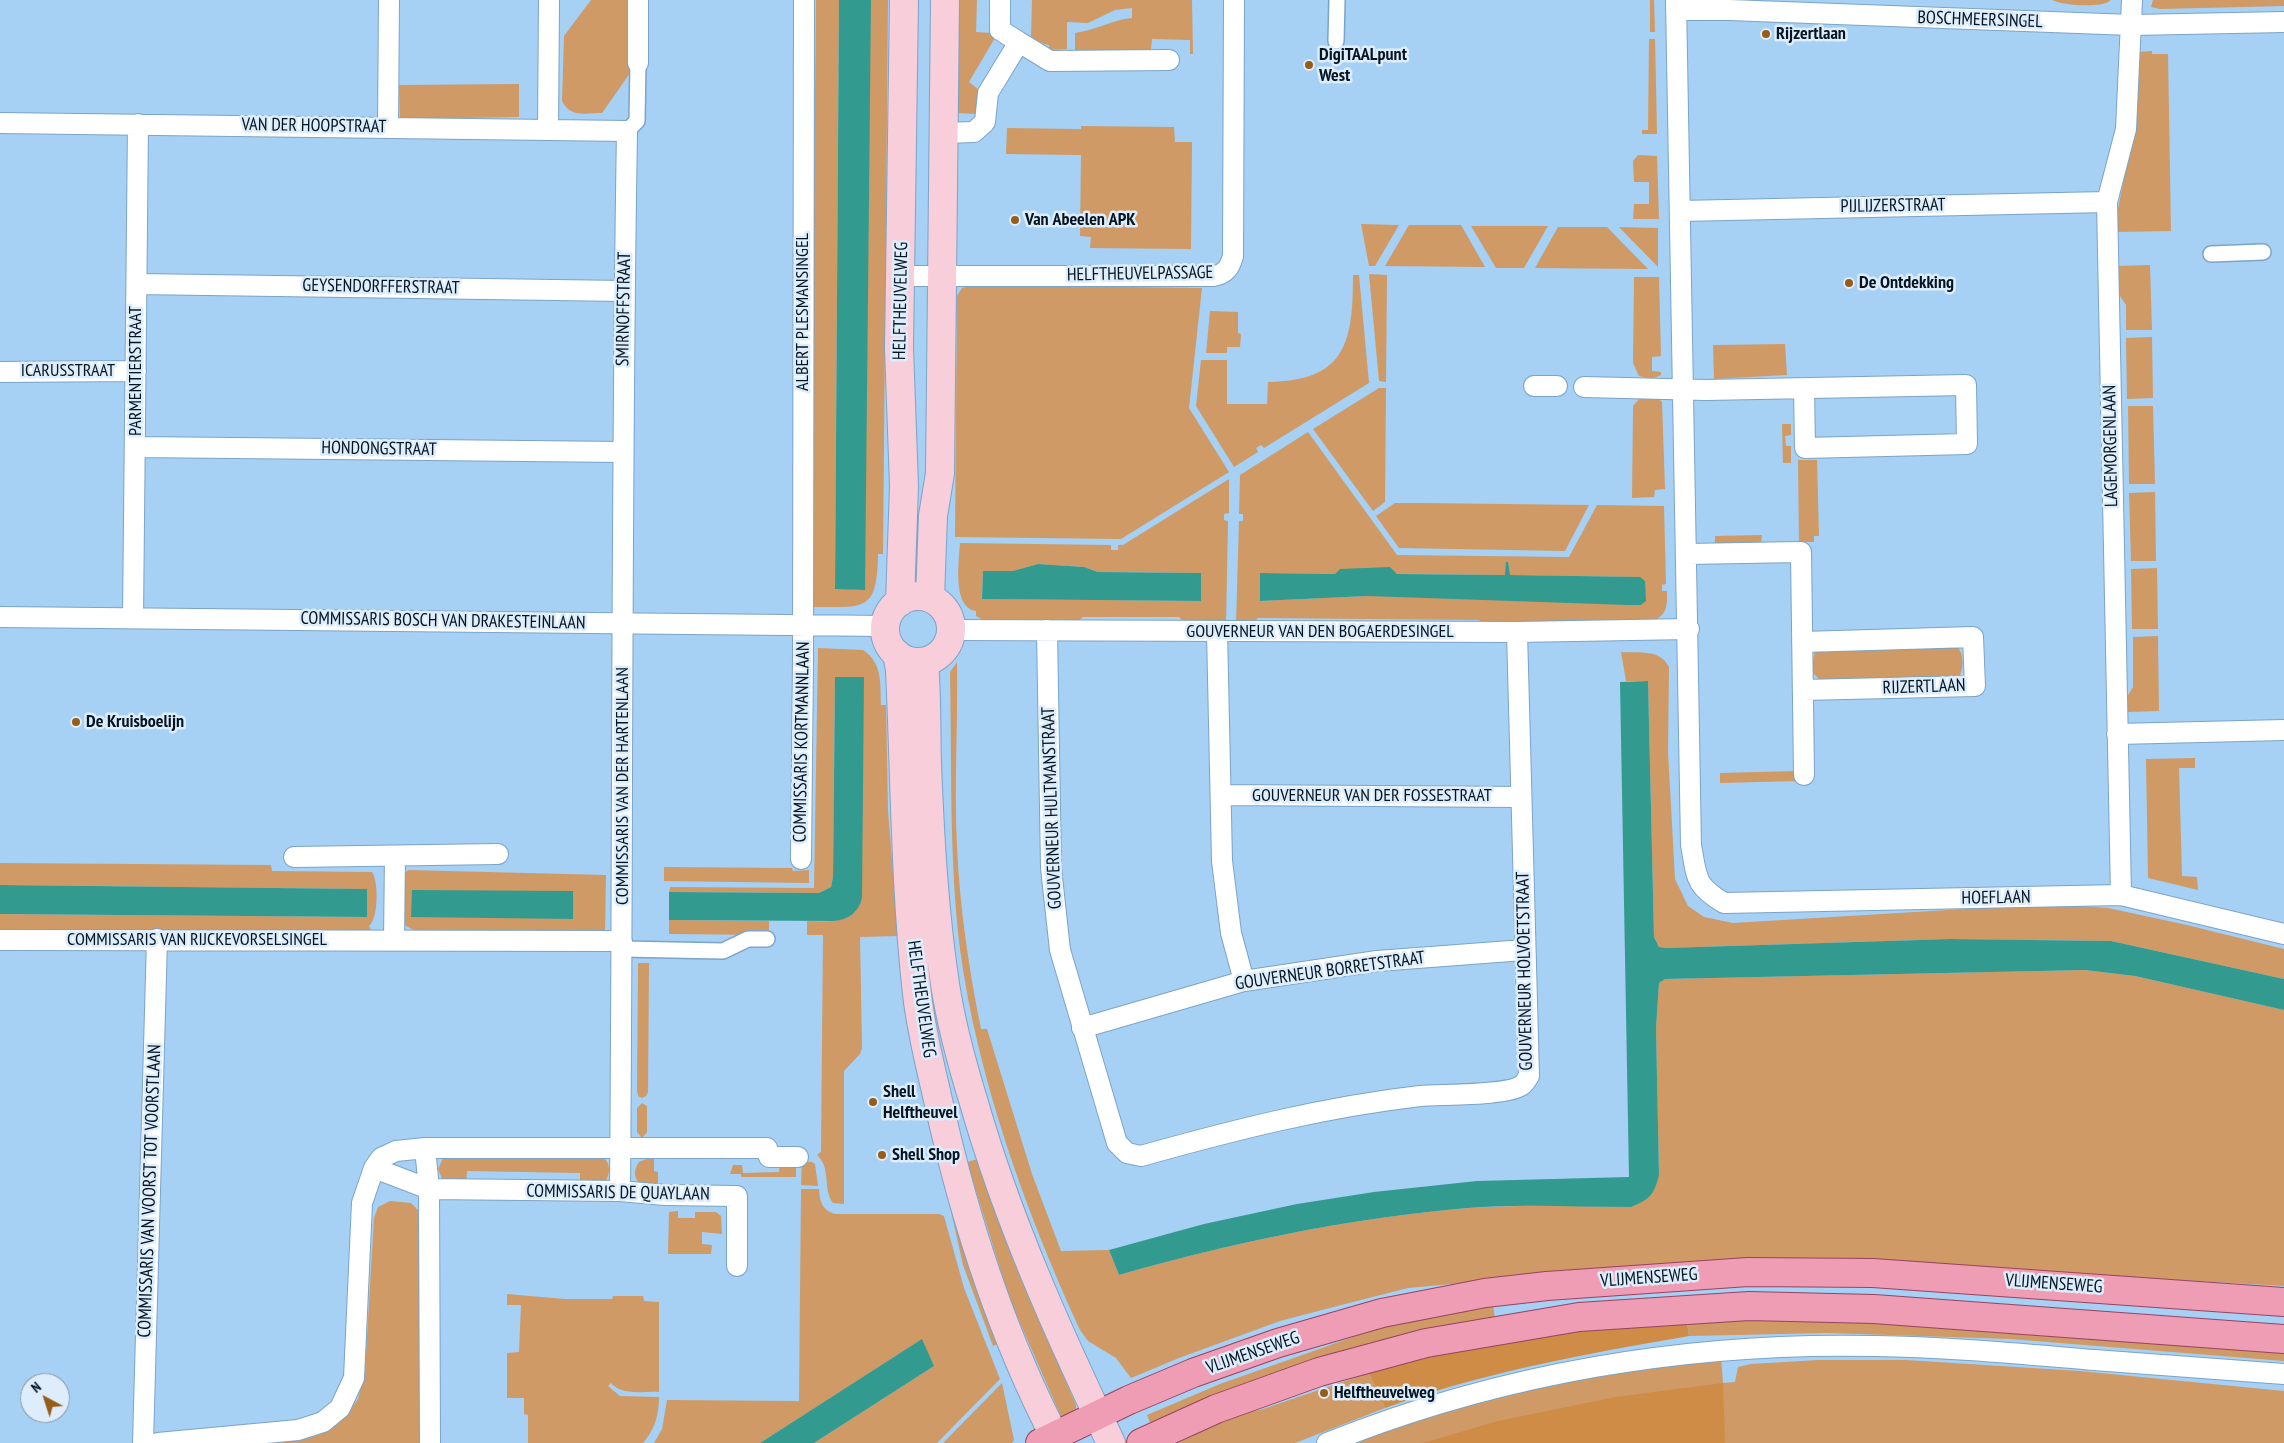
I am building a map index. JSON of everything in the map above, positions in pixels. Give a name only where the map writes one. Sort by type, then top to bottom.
[{"type":"main road","name":"HELFTHEUVELWEG","points":[[900,602],[904,486],[899,348],[904,0]]},
{"type":"main road","points":[[930,598],[933,516],[940,472],[945,0]]},
{"type":"main road","points":[[914,596],[930,598],[946,611],[952,630],[949,641],[943,651],[935,658],[924,662],[905,660],[897,654],[886,637],[886,626],[893,608],[900,602],[914,596]]},
{"type":"main road","name":"HELFTHEUVELWEG","points":[[897,654],[900,678],[906,877],[917,996],[925,1039],[951,1157],[978,1248],[1018,1359],[1051,1441]]},
{"type":"main road","name":"HELFTHEUVELWEG","points":[[924,662],[931,858],[936,922],[945,986],[963,1065],[986,1146],[1018,1236],[1050,1312],[1111,1443]]},
{"type":"main road","name":"VLIJMENSEWEG","points":[[1051,1441],[1098,1415],[1193,1373],[1335,1326],[1436,1302],[1485,1293],[1557,1285],[1748,1272],[1873,1273],[2284,1302]]},
{"type":"main road","name":"VLIJMENSEWEG","points":[[1141,1443],[1216,1409],[1319,1372],[1426,1343],[1579,1317],[1749,1306],[1874,1309],[2284,1339]]},
{"type":"street","points":[[388,0],[388,127]]},
{"type":"street","points":[[548,129],[549,0]]},
{"type":"street","name":"SMIRNOFFSTRAAT","points":[[624,623],[622,452],[627,131],[638,121],[638,0]]},
{"type":"street","name":"ALBERT PLESMANSINGEL","points":[[803,625],[804,0]]},
{"type":"street","points":[[1000,0],[1000,30],[1050,61],[1169,60]]},
{"type":"street","name":"HELFTHEUVELPASSAGE","points":[[901,276],[1214,276],[1220,275],[1230,267],[1233,256],[1234,0]]},
{"type":"street","points":[[1336,42],[1337,0]]},
{"type":"street","name":"LAGEMORGENLAAN","points":[[2121,895],[2106,202],[2126,129],[2132,0]]},
{"type":"street","points":[[1676,5],[1689,629]]},
{"type":"street","name":"BOSCHMEERSINGEL","points":[[1676,5],[1729,10],[2132,25],[2284,22]]},
{"type":"street","points":[[944,133],[974,132],[985,122],[988,93],[1019,42]]},
{"type":"street","name":"VAN DER HOOPSTRAAT","points":[[0,123],[627,131]]},
{"type":"street","name":"PARMENTIERSTRAAT","points":[[133,618],[138,124]]},
{"type":"street","name":"PIJLIJZERSTRAAT","points":[[1680,211],[2106,202]]},
{"type":"street","points":[[2211,254],[2263,252]]},
{"type":"street","name":"GEYSENDORFFERSTRAAT","points":[[137,284],[624,291]]},
{"type":"street","name":"ICARUSSTRAAT","points":[[0,372],[136,371]]},
{"type":"street","points":[[1584,386],[1804,389],[1966,385],[1968,444],[1805,448],[1804,389]]},
{"type":"street","points":[[1534,386],[1557,386]]},
{"type":"street","name":"HONDONGSTRAAT","points":[[136,447],[622,452]]},
{"type":"street","points":[[1687,554],[1801,552],[1804,775]]},
{"type":"street","name":"COMMISSARIS BOSCH VAN DRAKESTEINLAAN","points":[[0,617],[886,626]]},
{"type":"street","name":"COMMISSARIS VAN DER HARTENLAAN","points":[[620,1191],[624,623]]},
{"type":"street","name":"COMMISSARIS KORTMANNLAAN","points":[[801,859],[803,625]]},
{"type":"street","name":"GOUVERNEUR VAN DEN BOGAERDESINGEL","points":[[952,630],[1517,632],[1689,629]]},
{"type":"street","name":"HOEFLAAN","points":[[1689,629],[1692,844],[1697,878],[1706,892],[1724,904],[2121,895],[2284,934]]},
{"type":"street","name":"GOUVERNEUR HULTMANSTRAAT","points":[[1047,630],[1051,868],[1060,950],[1117,1143],[1127,1153]]},
{"type":"street","points":[[1217,631],[1222,861],[1231,934],[1244,981]]},
{"type":"street","name":"GOUVERNEUR HOLVOETSTRAAT","points":[[1127,1153],[1141,1156],[1230,1131],[1325,1109],[1421,1096],[1506,1091],[1522,1086],[1529,1076],[1529,1065],[1524,950],[1517,632]]},
{"type":"street","name":"RIJZERTLAAN","points":[[1802,642],[1973,637],[1975,686],[1803,690]]},
{"type":"street","points":[[2117,734],[2284,730]]},
{"type":"street","name":"GOUVERNEUR VAN DER FOSSESTRAAT","points":[[1222,795],[1521,797]]},
{"type":"street","points":[[294,856],[498,854]]},
{"type":"street","points":[[394,940],[395,856]]},
{"type":"street","name":"COMMISSARIS VAN VOORST TOT VOORSTLAAN","points":[[143,1443],[158,939]]},
{"type":"street","points":[[622,945],[723,951],[748,939],[767,939]]},
{"type":"street","name":"COMMISSARIS VAN RIJCKEVORSELSINGEL","points":[[0,940],[394,940],[622,945]]},
{"type":"street","name":"GOUVERNEUR BORRETSTRAAT","points":[[1082,1028],[1244,981],[1377,961],[1524,950]]},
{"type":"street","points":[[425,1148],[429,1189],[430,1443]]},
{"type":"street","points":[[158,1443],[298,1430],[323,1422],[340,1408],[354,1378],[362,1203],[374,1168],[381,1158],[396,1151],[425,1148],[767,1148],[769,1157],[798,1157]]},
{"type":"street","name":"COMMISSARIS DE QUAYLAAN","points":[[374,1168],[429,1189],[620,1191],[665,1195],[737,1196],[737,1266]]},
{"type":"street","points":[[1327,1443],[1391,1418],[1481,1391],[1550,1375],[1644,1357],[1728,1350],[1872,1346],[1941,1348],[2284,1374]]},
{"type":"shaded area","points":[[591,0],[631,0],[630,73],[602,113],[584,114],[569,110],[562,101],[564,36]]},
{"type":"shaded area","points":[[816,0],[839,0],[835,588],[864,590],[870,0],[888,0],[883,554],[878,554],[875,587],[871,596],[865,602],[856,606],[845,607],[814,607],[810,597]]},
{"type":"shaded area","points":[[839,0],[871,0],[865,590],[835,589]]},
{"type":"shaded area","points":[[958,0],[977,0],[976,32],[992,33],[996,36],[969,82],[979,90],[978,114],[957,113]]},
{"type":"shaded area","points":[[1032,0],[1192,0],[1193,54],[1190,54],[1190,40],[1152,39],[1151,50],[1075,50],[1075,33],[1132,18],[1132,8],[1115,10],[1088,23],[1067,22],[1067,49],[1049,50],[1049,45],[1031,37]]},
{"type":"shaded area","points":[[1650,0],[1654,0],[1655,32],[1650,32]]},
{"type":"shaded area","points":[[2052,0],[2111,0],[2099,4],[2072,5]]},
{"type":"shaded area","points":[[2153,0],[2284,0],[2284,6],[2160,9],[2151,7]]},
{"type":"shaded area","points":[[1649,39],[1655,39],[1657,134],[1642,134],[1642,130],[1648,130]]},
{"type":"shaded area","points":[[2152,51],[2152,54],[2168,54],[2171,231],[2117,232],[2118,209],[2134,127],[2138,52]]},
{"type":"shaded area","points":[[519,84],[519,117],[400,119],[399,85]]},
{"type":"shaded area","points":[[1081,126],[1174,127],[1175,142],[1192,142],[1191,249],[1090,248],[1091,237],[1080,236],[1081,155],[1006,154],[1007,128],[1081,129]]},
{"type":"shaded area","points":[[1638,155],[1657,156],[1659,219],[1633,219],[1634,204],[1649,204],[1649,182],[1634,182],[1633,161]]},
{"type":"shaded area","points":[[1361,224],[1399,225],[1375,266],[1369,266]]},
{"type":"shaded area","points":[[1409,225],[1461,225],[1485,267],[1385,266]]},
{"type":"shaded area","points":[[1471,226],[1548,226],[1524,268],[1496,268]]},
{"type":"shaded area","points":[[1558,227],[1607,227],[1648,269],[1535,268]]},
{"type":"shaded area","points":[[1619,227],[1658,228],[1658,267]]},
{"type":"shaded area","points":[[2150,265],[2152,330],[2126,330],[2126,305],[2118,293],[2117,266]]},
{"type":"shaded area","points":[[1369,274],[1387,275],[1386,382],[1379,381]]},
{"type":"shaded area","points":[[1353,275],[1359,275],[1369,383],[1264,448],[1261,445],[1256,448],[1258,452],[1234,467],[1196,406],[1201,360],[1227,360],[1227,404],[1267,404],[1268,382],[1294,380],[1314,374],[1329,365],[1340,353],[1347,338],[1351,320]]},
{"type":"shaded area","points":[[1634,277],[1659,277],[1661,356],[1652,357],[1652,371],[1661,372],[1661,375],[1652,379],[1639,376],[1633,363]]},
{"type":"shaded area","points":[[972,285],[1202,288],[1189,408],[1229,472],[1121,539],[955,537],[957,296],[962,288]]},
{"type":"shaded area","points":[[1210,311],[1238,312],[1238,333],[1241,334],[1240,347],[1227,347],[1227,353],[1206,353]]},
{"type":"shaded area","points":[[2152,337],[2153,398],[2127,399],[2126,338]]},
{"type":"shaded area","points":[[1785,344],[1787,375],[1714,379],[1713,345]]},
{"type":"shaded area","points":[[1379,388],[1386,388],[1385,502],[1373,511],[1313,429]]},
{"type":"shaded area","points":[[1640,398],[1658,398],[1662,402],[1665,489],[1655,490],[1654,497],[1632,498],[1633,406]]},
{"type":"shaded area","points":[[2128,406],[2153,406],[2155,484],[2129,484]]},
{"type":"shaded area","points":[[1782,424],[1791,424],[1791,435],[1785,436],[1786,446],[1791,446],[1791,463],[1783,463]]},
{"type":"shaded area","points":[[1308,432],[1397,555],[1569,557],[1597,505],[1664,506],[1666,584],[1662,585],[1662,591],[1667,591],[1666,608],[1655,620],[1559,621],[1553,626],[1485,626],[1479,620],[1258,618],[1252,624],[1236,624],[1239,521],[1243,521],[1243,514],[1239,514],[1240,475]],"holes":[[[1508,562],[1509,575],[1640,577],[1368,596],[1260,601],[1260,573],[1335,574],[1389,567],[1396,574],[1506,575],[1506,563]]]},
{"type":"shaded area","points":[[1798,460],[1817,460],[1819,536],[1814,536],[1814,542],[1799,542]]},
{"type":"shaded area","points":[[1229,479],[1229,513],[1224,514],[1224,520],[1228,521],[1226,624],[1184,623],[1179,617],[1083,617],[1077,622],[985,621],[976,616],[976,611],[968,608],[963,602],[960,593],[958,571],[960,543],[1111,545],[1111,550],[1118,550],[1118,545],[1123,545]],"holes":[[[1038,564],[1084,567],[1098,572],[1200,573],[1201,601],[982,599],[983,571],[1014,571]]]},
{"type":"shaded area","points":[[2155,492],[2156,561],[2131,561],[2129,493]]},
{"type":"shaded area","points":[[1395,503],[1589,505],[1565,551],[1399,548],[1376,516]]},
{"type":"shaded area","points":[[1762,535],[1761,543],[1715,544],[1715,536]]},
{"type":"shaded area","points":[[1506,562],[1508,562],[1510,575],[1640,577],[1645,581],[1646,601],[1641,605],[1628,605],[1368,596],[1260,601],[1260,573],[1335,574],[1340,569],[1390,567],[1397,574],[1505,575]]},
{"type":"shaded area","points":[[1038,564],[1084,567],[1098,572],[1201,573],[1201,601],[982,599],[983,571],[1013,571]]},
{"type":"shaded area","points":[[2157,568],[2158,629],[2132,629],[2131,569]]},
{"type":"shaded area","points":[[2158,636],[2159,711],[2128,712],[2127,697],[2133,687],[2133,637]]},
{"type":"shaded area","points":[[1957,646],[1963,661],[1959,677],[1820,680],[1811,671],[1815,651]]},
{"type":"shaded area","points":[[818,648],[863,650],[874,661],[879,674],[881,705],[886,705],[888,810],[898,936],[860,937],[862,1048],[860,1054],[844,1071],[844,1204],[833,1203],[828,1191],[826,1172],[822,1160],[817,1155],[821,1152],[823,935],[807,935],[807,921],[839,920],[856,911],[863,677],[835,677],[833,877],[831,887],[819,893],[669,892],[670,887],[814,888]]},
{"type":"shaded area","points":[[1621,652],[1649,653],[1660,657],[1669,667],[1668,752],[1675,879],[1688,906],[1704,917],[1733,923],[2048,904],[2108,908],[2284,949],[2284,979],[2111,941],[1950,939],[1659,947],[1654,937],[1648,681],[1626,681]]},
{"type":"shaded area","points":[[957,662],[956,802],[958,871],[973,984],[981,1029],[987,1029],[1032,1174],[1061,1251],[1109,1250],[1119,1275],[1244,1243],[1370,1219],[1456,1209],[1631,1206],[1659,1175],[1656,1028],[1659,983],[1665,979],[2085,970],[2135,976],[2284,1010],[2284,1286],[2019,1271],[1550,1275],[1408,1288],[1280,1321],[1179,1358],[1131,1378],[1116,1358],[1088,1341],[1080,1330],[1023,1192],[1006,1144],[978,1046],[960,949],[954,880],[950,672]]},
{"type":"shaded area","points":[[835,677],[864,677],[862,898],[856,911],[844,919],[834,921],[669,920],[669,892],[819,893],[831,887],[833,877]]},
{"type":"shaded area","points":[[1648,681],[1654,937],[1659,947],[1950,939],[2111,941],[2284,979],[2284,1010],[2135,976],[2085,970],[1665,979],[1659,983],[1656,1028],[1659,1175],[1653,1192],[1647,1199],[1631,1207],[1478,1207],[1370,1219],[1244,1243],[1119,1275],[1109,1250],[1204,1224],[1297,1204],[1374,1192],[1477,1181],[1629,1177],[1620,682]]},
{"type":"shaded area","points":[[2195,758],[2195,768],[2179,768],[2182,876],[2197,877],[2198,890],[2148,878],[2146,759]]},
{"type":"shaded area","points":[[1798,771],[1798,781],[1720,783],[1720,773]]},
{"type":"shaded area","points":[[0,863],[271,865],[272,871],[372,872],[376,884],[376,908],[369,926],[372,932],[364,934],[0,930],[0,914],[367,917],[367,889],[0,885]]},
{"type":"shaded area","points":[[664,867],[792,868],[793,871],[809,870],[809,883],[664,881]]},
{"type":"shaded area","points":[[409,870],[606,875],[605,932],[414,934],[414,930],[403,922],[404,873]]},
{"type":"shaded area","points":[[0,885],[367,889],[367,917],[0,914]]},
{"type":"shaded area","points":[[412,890],[573,891],[573,919],[411,917]]},
{"type":"shaded area","points":[[669,920],[769,921],[769,935],[669,934]]},
{"type":"shaded area","points":[[638,963],[649,963],[648,1092],[642,1098],[638,1096],[637,1091]]},
{"type":"shaded area","points":[[642,1103],[647,1106],[647,1132],[642,1138],[637,1132],[637,1108]]},
{"type":"shaded area","points":[[444,1156],[602,1156],[607,1162],[609,1171],[605,1182],[580,1187],[580,1173],[467,1171],[466,1186],[443,1181],[438,1169]]},
{"type":"shaded area","points":[[654,1156],[654,1171],[658,1172],[658,1188],[640,1184],[635,1176],[635,1170],[639,1162]]},
{"type":"shaded area","points":[[978,1159],[1010,1252],[1076,1405],[1076,1412],[1062,1419],[1010,1300],[967,1162]]},
{"type":"shaded area","points":[[780,1160],[796,1160],[796,1177],[741,1177],[741,1174],[730,1174],[733,1165],[742,1165],[743,1173],[779,1172]]},
{"type":"shaded area","points":[[802,1161],[815,1164],[818,1186],[801,1185]]},
{"type":"shaded area","points":[[944,1180],[976,1289],[998,1344],[993,1346],[963,1265]]},
{"type":"shaded area","points":[[801,1189],[819,1189],[822,1205],[835,1214],[939,1214],[944,1216],[964,1288],[1000,1379],[937,1443],[814,1443],[934,1366],[921,1340],[760,1443],[654,1443],[662,1429],[667,1400],[799,1401]]},
{"type":"shaded area","points":[[390,1201],[411,1203],[420,1212],[422,1218],[419,1443],[251,1443],[306,1439],[321,1434],[345,1417],[358,1399],[365,1371],[374,1218],[378,1207]]},
{"type":"shaded area","points":[[678,1211],[678,1218],[695,1218],[695,1212],[716,1212],[721,1216],[722,1234],[702,1232],[702,1244],[712,1245],[711,1254],[668,1254],[669,1212]]},
{"type":"shaded area","points":[[507,1294],[565,1299],[612,1299],[613,1296],[643,1296],[644,1301],[659,1302],[659,1392],[621,1390],[611,1383],[608,1386],[620,1396],[659,1397],[656,1422],[643,1443],[528,1443],[528,1415],[524,1414],[524,1398],[507,1398],[507,1353],[519,1352],[521,1305],[507,1305]]},
{"type":"shaded area","points":[[1493,1305],[1495,1319],[1151,1425],[1147,1415],[1220,1384],[1387,1325]]},
{"type":"shaded area","points":[[1763,1313],[2284,1346],[2284,1361],[2010,1339],[1828,1333],[1689,1336],[1686,1317]]},
{"type":"shaded area","points":[[1686,1317],[1689,1336],[1573,1357],[1497,1374],[1422,1395],[1385,1408],[1369,1373],[1452,1348],[1511,1336]]},
{"type":"shaded area","points":[[922,1339],[934,1366],[814,1443],[760,1443]]},
{"type":"shaded area","points":[[1721,1357],[1723,1383],[1735,1382],[1738,1367],[1751,1364],[1818,1360],[1906,1360],[2080,1371],[2284,1391],[2284,1443],[1345,1443],[1526,1387]]},
{"type":"shaded area","points":[[1369,1373],[1385,1408],[1295,1443],[1169,1443],[1243,1412],[1260,1410]]},
{"type":"shaded area","points":[[1002,1383],[1014,1440],[1012,1443],[943,1443]]},
{"type":"shaded area","points":[[1723,1383],[1725,1443],[1423,1443],[1498,1421],[1616,1397]]},
{"type":"place","name":"Rijzertlaan","points":[[1766,34]]},
{"type":"place","name":"DigiTAALpunt West","points":[[1309,65]]},
{"type":"place","name":"Van Abeelen APK","points":[[1015,220]]},
{"type":"place","name":"De Ontdekking","points":[[1849,283]]},
{"type":"place","name":"De Kruisboelijn","points":[[76,722]]},
{"type":"place","name":"Shell Helftheuvel","points":[[873,1102]]},
{"type":"place","name":"Shell Shop","points":[[882,1155]]},
{"type":"place","name":"Helftheuvelweg","points":[[1324,1393]]}]
